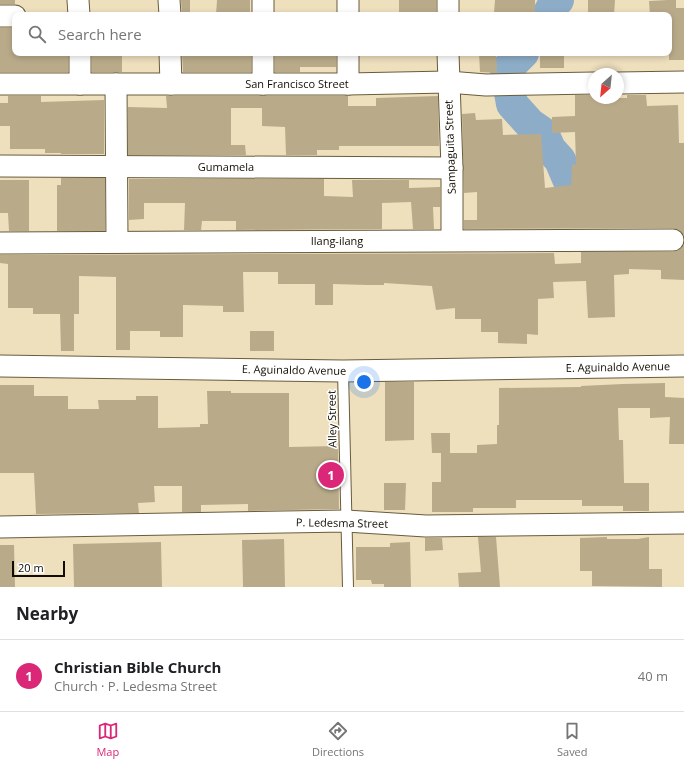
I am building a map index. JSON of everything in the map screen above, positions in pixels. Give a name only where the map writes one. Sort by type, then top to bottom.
[{"type":"street","points":[[78,0],[79,12]]},
{"type":"street","points":[[169,0],[170,12]]},
{"type":"street","points":[[263,0],[263,12]]},
{"type":"street","points":[[348,0],[348,12]]},
{"type":"street","points":[[448,0],[448,12]]},
{"type":"street","points":[[0,16],[12,16]]},
{"type":"street","points":[[80,56],[80,84]]},
{"type":"street","points":[[170,56],[171,84]]},
{"type":"street","points":[[263,56],[263,84]]},
{"type":"street","points":[[348,56],[348,84]]},
{"type":"street","name":"Sampaguita Street","points":[[448,56],[452,168],[452,240]]},
{"type":"street","name":"San Francisco Street","points":[[0,84],[348,84],[448,82],[486,85],[588,83]]},
{"type":"street","points":[[624,83],[684,82]]},
{"type":"street","points":[[116,84],[117,242]]},
{"type":"street","name":"Gumamela","points":[[0,166],[452,168]]},
{"type":"street","name":"Ilang-ilang","points":[[0,242],[673,240]]},
{"type":"street","name":"E. Aguinaldo Avenue","points":[[0,366],[343,370],[684,366]]},
{"type":"street","name":"P. Ledesma Street","points":[[0,527],[346,521],[426,526],[684,523]]},
{"type":"lane","name":"Alley Street","points":[[343,370],[348,587]]},
{"type":"building","points":[[0,0],[15,0],[15,4],[0,4]]},
{"type":"building","points":[[181,0],[190,0],[190,12],[182,12]]},
{"type":"building","points":[[217,0],[250,0],[250,12],[216,12]]},
{"type":"building","points":[[399,0],[436,0],[436,12],[399,12]]},
{"type":"building","points":[[495,0],[535,0],[535,12],[494,12]]},
{"type":"building","points":[[588,0],[615,0],[614,12],[588,12]]},
{"type":"building","points":[[676,0],[676,8],[684,8],[684,60],[669,60],[669,56],[672,56],[672,12],[650,12],[649,1]]},
{"type":"building","points":[[0,28],[12,28],[12,56],[68,56],[68,72],[0,72]]},
{"type":"building","points":[[92,56],[122,56],[122,72],[92,72]]},
{"type":"building","points":[[182,56],[251,56],[251,72],[183,72]]},
{"type":"building","points":[[275,56],[336,56],[336,67],[300,67],[300,72],[275,72]]},
{"type":"building","points":[[479,56],[496,56],[497,73],[480,72]]},
{"type":"building","points":[[540,56],[564,56],[564,68],[540,68]]},
{"type":"building","points":[[575,95],[588,95],[588,104],[624,104],[624,98],[627,98],[627,95],[646,95],[647,106],[678,105],[679,143],[684,143],[684,236],[679,230],[673,228],[464,229],[464,220],[477,220],[477,192],[464,193],[462,114],[475,113],[476,120],[502,119],[503,135],[541,134],[545,188],[571,185],[572,164],[576,165],[575,132],[552,133],[552,117],[575,116]]},
{"type":"building","points":[[8,96],[41,96],[41,102],[104,100],[104,154],[61,154],[45,153],[45,149],[10,149],[10,126],[0,126],[0,103],[8,103]]},
{"type":"building","points":[[166,96],[348,96],[348,106],[376,106],[376,98],[438,96],[439,146],[339,146],[339,150],[317,150],[317,155],[286,155],[285,127],[262,126],[262,108],[231,108],[231,145],[245,145],[246,155],[128,155],[128,107],[167,108]]},
{"type":"building","points":[[61,178],[105,178],[105,231],[57,231],[57,185],[61,185]]},
{"type":"building","points":[[129,179],[324,179],[324,196],[353,197],[352,180],[409,180],[409,188],[440,187],[440,207],[433,207],[434,229],[413,229],[411,202],[382,203],[382,229],[236,230],[236,221],[202,221],[201,230],[184,230],[185,203],[144,203],[144,219],[129,220]]},
{"type":"building","points":[[0,180],[29,180],[29,231],[9,231],[8,213],[0,213]]},
{"type":"building","points":[[684,244],[684,280],[661,279],[661,270],[629,269],[629,274],[614,275],[615,317],[588,318],[586,281],[553,282],[554,298],[538,299],[538,335],[527,334],[527,344],[498,343],[498,332],[481,332],[481,319],[455,319],[455,308],[436,310],[432,286],[384,283],[384,285],[333,284],[333,305],[315,305],[315,284],[278,284],[278,272],[243,272],[244,312],[223,312],[223,306],[183,305],[183,337],[160,337],[160,331],[130,331],[130,350],[116,350],[116,277],[79,276],[79,314],[74,314],[74,351],[61,351],[60,314],[33,314],[33,308],[8,308],[8,264],[0,263],[0,255],[554,253],[555,264],[581,263],[581,252],[673,252],[679,250]]},
{"type":"building","points":[[250,331],[274,331],[274,351],[250,351]]},
{"type":"building","points":[[385,382],[414,382],[414,440],[385,441]]},
{"type":"building","points":[[665,383],[665,397],[684,398],[684,444],[669,444],[670,417],[650,418],[650,408],[618,408],[619,440],[623,440],[624,483],[649,483],[649,511],[623,511],[623,506],[582,506],[582,500],[516,500],[516,508],[473,508],[473,512],[432,512],[432,482],[441,482],[441,453],[477,453],[477,445],[497,444],[497,425],[499,425],[499,388],[581,387]]},
{"type":"building","points":[[0,385],[34,385],[34,396],[68,396],[68,409],[99,409],[98,400],[136,400],[136,396],[158,396],[158,428],[200,427],[200,424],[208,424],[207,391],[231,391],[231,393],[289,393],[289,447],[338,446],[339,509],[248,511],[248,504],[201,505],[201,512],[182,512],[182,486],[154,486],[155,502],[138,503],[139,513],[36,514],[34,473],[0,473]]},
{"type":"building","points":[[431,433],[450,433],[450,453],[432,453]]},
{"type":"building","points":[[384,483],[406,483],[405,510],[384,510]]},
{"type":"building","points":[[478,537],[496,537],[500,587],[459,587],[458,573],[481,572]]},
{"type":"building","points":[[607,537],[607,539],[638,539],[649,537],[649,569],[662,569],[662,587],[592,586],[592,571],[580,571],[580,538]]},
{"type":"building","points":[[425,538],[442,538],[443,550],[425,551]]},
{"type":"building","points":[[284,539],[285,587],[243,587],[242,540]]},
{"type":"building","points":[[161,542],[162,587],[74,587],[73,544]]},
{"type":"building","points":[[410,542],[411,587],[384,587],[384,584],[372,584],[371,580],[356,580],[356,547],[390,547],[390,543]]},
{"type":"building","points":[[0,545],[14,545],[15,587],[0,587]]},
{"type":"waterway","points":[[550,12],[554,3],[558,0]]},
{"type":"waterway","points":[[520,56],[506,70],[512,104],[530,124],[543,133],[550,149],[560,160],[574,193],[585,199],[610,203],[684,201]]},
{"type":"place","name":"Christian Bible Church","points":[[331,475]]}]
